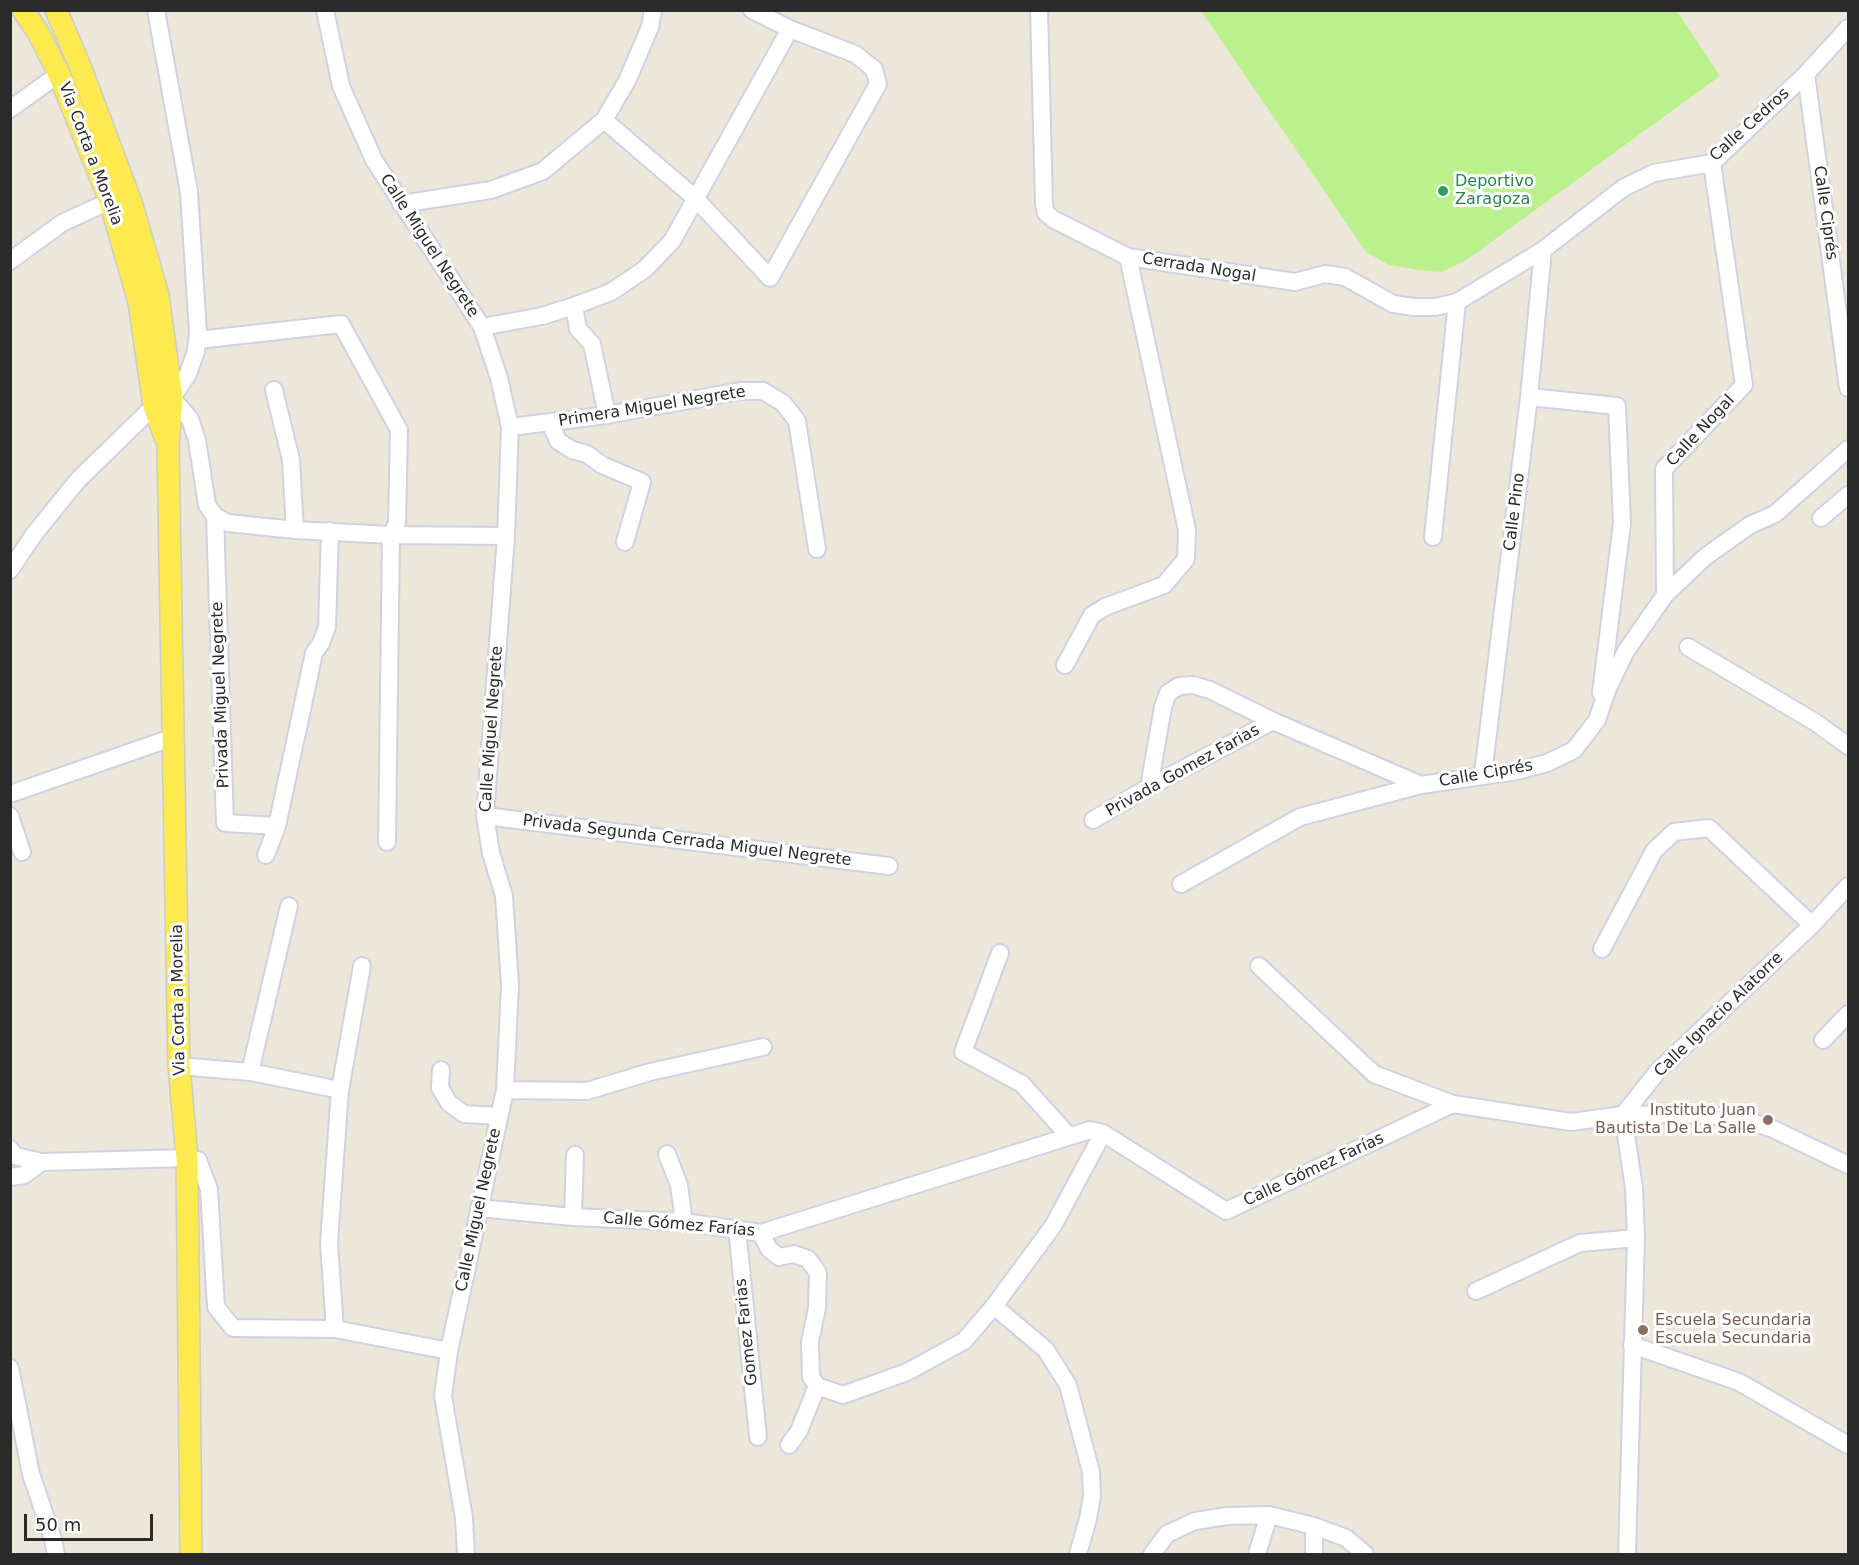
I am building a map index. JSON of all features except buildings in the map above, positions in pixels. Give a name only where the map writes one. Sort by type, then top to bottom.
[{"type":"main road","name":"Via Corta a Morelia","points":[[22,10],[39,34],[59,74],[110,201],[139,302],[163,402]]},
{"type":"main road","name":"Via Corta a Morelia","points":[[56,10],[80,66],[132,205],[158,295],[163,402],[168,446],[179,1066],[187,1158],[191,1554]]},
{"type":"street","points":[[10,570],[35,533],[78,480],[163,402],[188,374],[196,351],[198,340],[189,192],[156,10]]},
{"type":"street","name":"Calle Miguel Negrete","points":[[325,10],[340,86],[374,160],[482,327],[499,378],[510,427],[506,536],[486,816],[491,853],[504,896],[510,974],[505,1090],[449,1351],[443,1396],[464,1518],[466,1554]]},
{"type":"street","points":[[401,204],[491,190],[543,171],[604,120],[627,81],[650,27],[653,10]]},
{"type":"street","points":[[604,120],[695,198],[770,278],[878,84],[874,69],[855,54],[790,29],[752,10]]},
{"type":"street","name":"Cerrada Nogal","points":[[1039,10],[1046,213],[1053,219],[1128,257],[1295,282],[1325,274],[1345,278],[1393,303],[1414,307],[1435,307],[1457,302],[1543,250]]},
{"type":"street","name":"Calle Cedros","points":[[1543,250],[1623,188],[1654,173],[1712,163],[1806,74],[1848,28]]},
{"type":"street","points":[[482,327],[574,306],[611,292],[645,269],[672,241],[790,29]]},
{"type":"street","points":[[10,109],[59,74]]},
{"type":"street","name":"Calle Ciprés","points":[[1806,74],[1848,388]]},
{"type":"street","name":"Calle Nogal","points":[[1665,595],[1664,469],[1744,385],[1712,163]]},
{"type":"street","points":[[10,261],[62,223],[110,201]]},
{"type":"street","name":"Calle Pino","points":[[1484,774],[1529,397],[1543,250]]},
{"type":"street","points":[[1065,665],[1092,615],[1106,607],[1164,585],[1186,559],[1187,530],[1128,257]]},
{"type":"street","points":[[1433,537],[1457,302]]},
{"type":"street","points":[[574,306],[578,329],[592,344],[607,415]]},
{"type":"street","points":[[198,340],[341,324],[399,430],[397,524],[391,535],[387,842]]},
{"type":"street","points":[[274,390],[291,460],[295,530]]},
{"type":"street","name":"Primera Miguel Negrete","points":[[510,427],[607,415],[740,391],[763,391],[783,403],[797,421],[817,549]]},
{"type":"street","points":[[1529,397],[1617,406],[1622,523],[1597,720]]},
{"type":"street","name":"Privada Miguel Negrete","points":[[163,402],[190,419],[202,462],[207,505],[215,516],[225,823],[277,826]]},
{"type":"street","points":[[550,423],[558,441],[572,450],[588,454],[602,465],[642,482],[625,542]]},
{"type":"street","name":"Calle Ciprés","points":[[1181,884],[1300,817],[1421,785],[1517,771],[1574,750],[1597,720],[1608,688],[1626,651],[1665,595],[1705,557],[1750,525],[1775,514],[1848,449]]},
{"type":"street","points":[[1821,518],[1848,495]]},
{"type":"street","points":[[215,516],[228,523],[295,530],[391,535],[506,536]]},
{"type":"street","points":[[266,855],[277,826],[314,653],[327,627],[330,531]]},
{"type":"street","points":[[1688,647],[1815,722],[1848,746]]},
{"type":"street","points":[[1149,787],[1163,707],[1168,693],[1179,686],[1193,685],[1210,690],[1273,721],[1421,785]]},
{"type":"street","name":"Privada Gomez Farias","points":[[1093,820],[1149,787],[1273,721]]},
{"type":"street","points":[[10,794],[174,737]]},
{"type":"street","points":[[10,816],[22,852]]},
{"type":"street","name":"Privada Segunda Cerrada Miguel Negrete","points":[[486,816],[889,866]]},
{"type":"street","points":[[1602,949],[1654,851],[1674,832],[1686,830],[1709,828],[1812,925]]},
{"type":"street","name":"Calle Ignacio Alatorre","points":[[1623,1115],[1658,1071],[1812,925],[1848,886]]},
{"type":"street","points":[[250,1072],[289,906]]},
{"type":"street","points":[[1000,953],[963,1052],[1022,1084],[1068,1135]]},
{"type":"street","points":[[335,1329],[329,1243],[340,1090],[362,966]]},
{"type":"street","points":[[1258,966],[1374,1074],[1453,1104],[1571,1122],[1623,1115],[1682,1114],[1736,1117],[1773,1129],[1848,1165]]},
{"type":"street","points":[[1823,1041],[1848,1014]]},
{"type":"street","points":[[505,1090],[587,1091],[650,1072],[763,1047]]},
{"type":"street","points":[[179,1066],[250,1072],[340,1090]]},
{"type":"street","points":[[441,1070],[440,1088],[449,1103],[464,1114],[500,1116]]},
{"type":"street","name":"Calle Gómez Farías","points":[[479,1208],[573,1217],[684,1222],[760,1233],[1090,1130],[1103,1133],[1226,1211],[1453,1104]]},
{"type":"street","points":[[1623,1115],[1634,1188],[1636,1238],[1627,1554]]},
{"type":"street","points":[[760,1233],[769,1249],[779,1257],[794,1254],[808,1259],[818,1273],[817,1308],[810,1342],[810,1377],[817,1386],[843,1395],[907,1372],[964,1341],[994,1306],[1053,1226],[1103,1133]]},
{"type":"street","points":[[10,1149],[15,1156],[42,1162],[187,1158],[198,1160],[209,1190],[216,1307],[233,1328],[335,1329],[449,1351]]},
{"type":"street","points":[[667,1154],[679,1185],[684,1222]]},
{"type":"street","points":[[573,1217],[575,1155]]},
{"type":"street","points":[[10,1177],[24,1175],[42,1162]]},
{"type":"street","name":"Gomez Farias","points":[[737,1228],[758,1437]]},
{"type":"street","points":[[1476,1291],[1580,1243],[1636,1238]]},
{"type":"street","points":[[994,1306],[1046,1350],[1068,1385],[1090,1472],[1092,1496],[1078,1554]]},
{"type":"street","points":[[1632,1344],[1739,1382],[1848,1445]]},
{"type":"street","points":[[10,1368],[31,1474],[56,1554]]},
{"type":"street","points":[[789,1445],[799,1431],[817,1386]]},
{"type":"street","points":[[1257,1554],[1269,1515]]},
{"type":"street","points":[[1152,1554],[1167,1534],[1195,1521],[1227,1516],[1269,1515],[1314,1526],[1346,1538],[1365,1554]]},
{"type":"street","points":[[1314,1526],[1314,1554]]},
{"type":"green space","name":"Deportivo Zaragoza","points":[[1201,11],[1677,11],[1720,76],[1465,261],[1441,272],[1418,270],[1389,265],[1366,252]]},
{"type":"place","name":"Deportivo Zaragoza","points":[[1443,191]]},
{"type":"place","name":"Instituto Juan Bautista De La Salle","points":[[1768,1120]]},
{"type":"place","name":"Escuela Secundaria Escuela Secundaria","points":[[1643,1330]]}]
